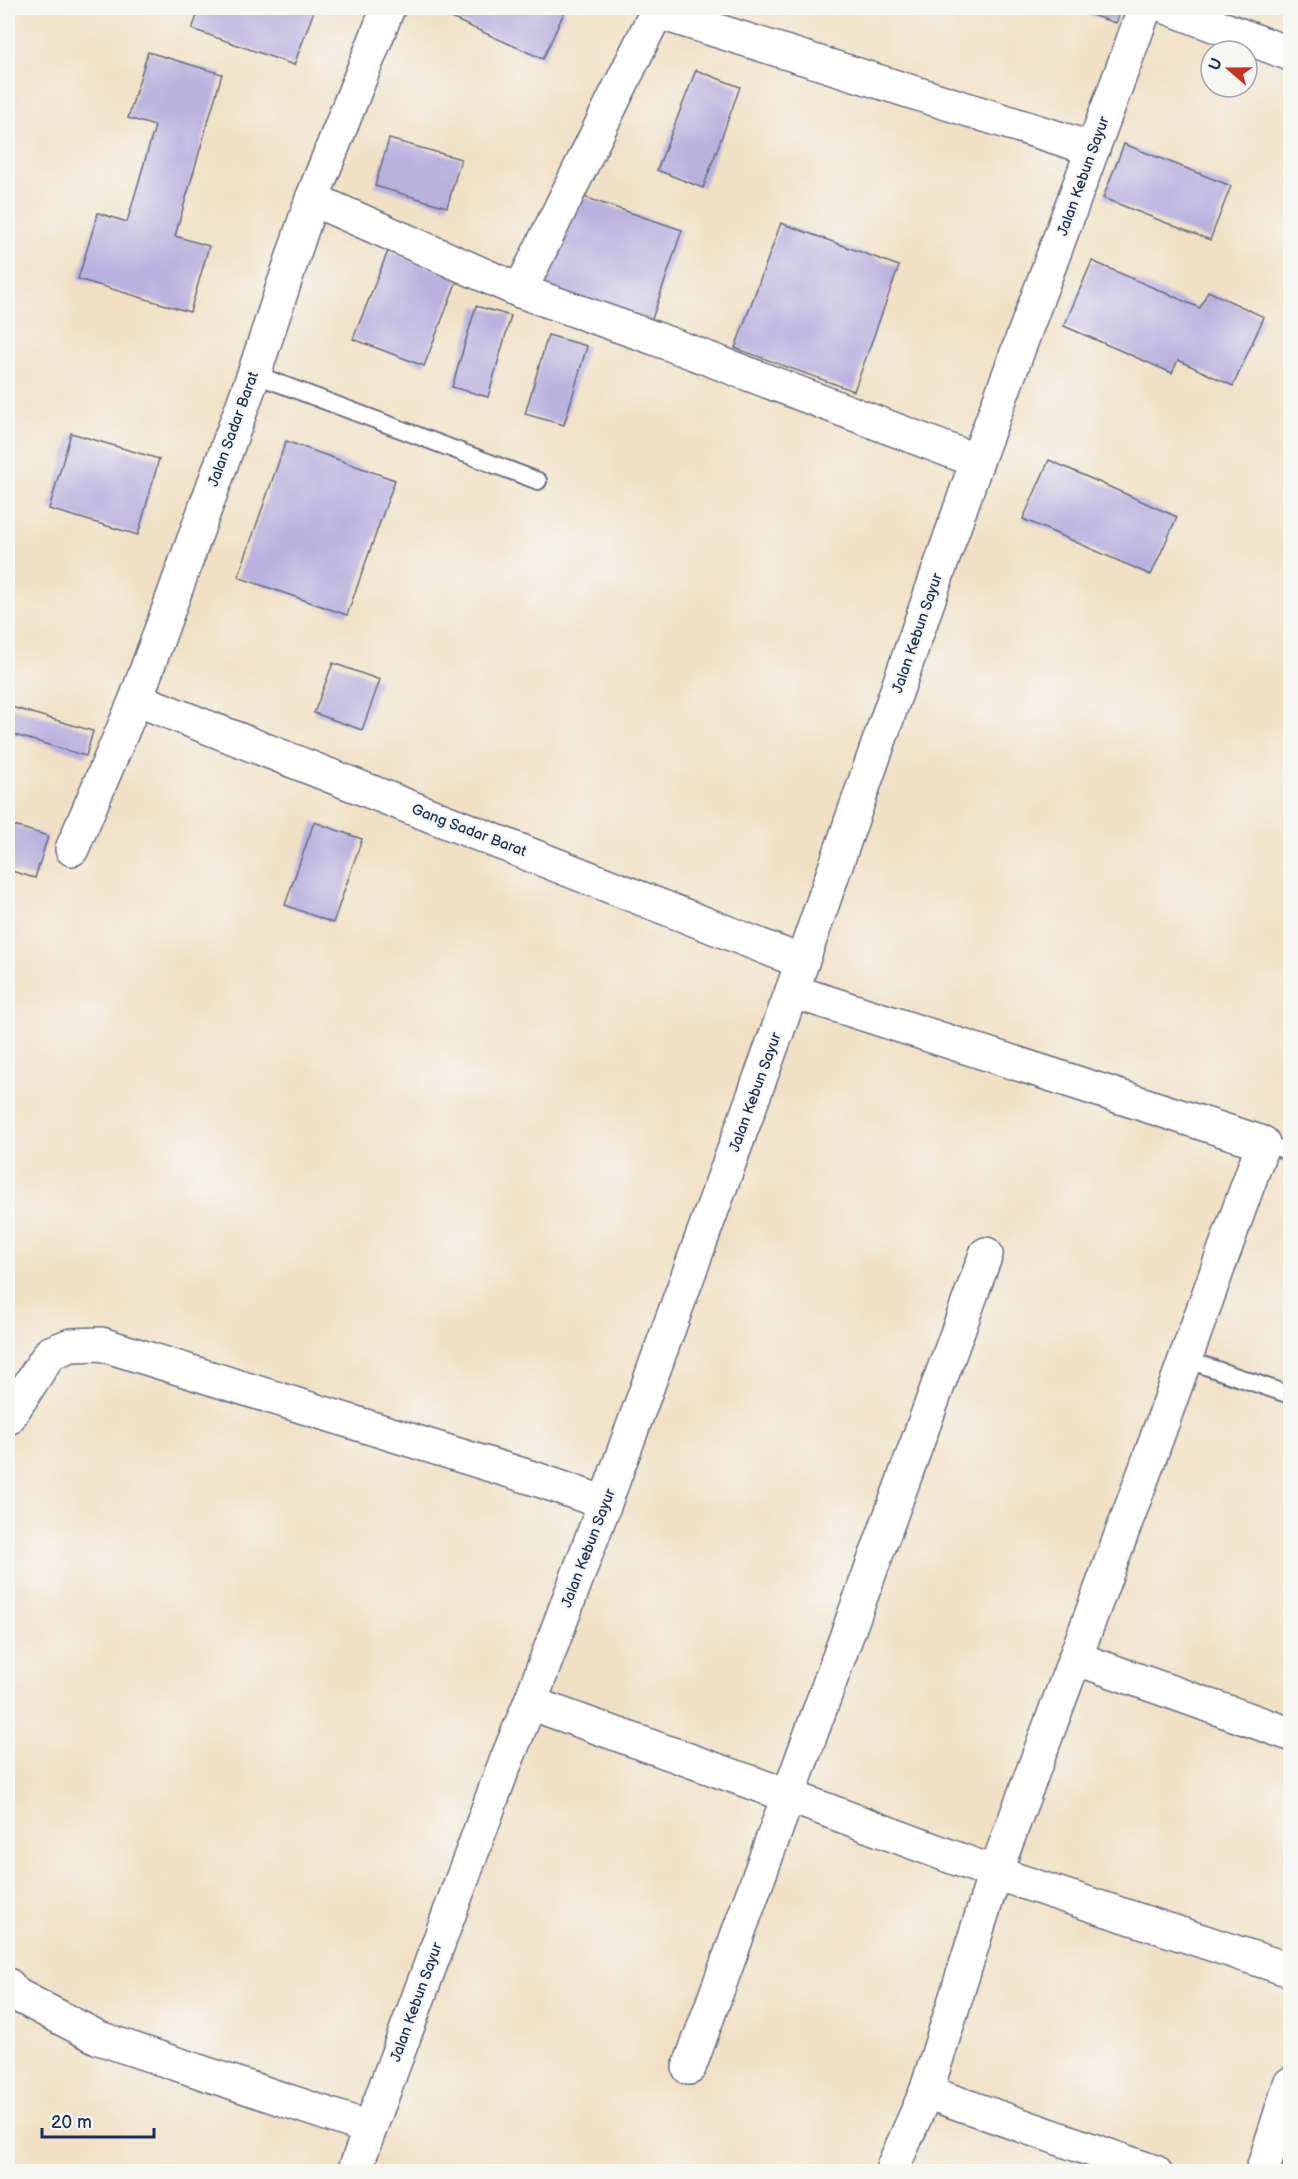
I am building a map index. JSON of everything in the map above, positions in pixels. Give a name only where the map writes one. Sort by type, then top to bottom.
[{"type":"street","name":"Jalan Sadar Barat","points":[[72,849],[136,699],[254,374],[312,199],[388,8]]},
{"type":"street","name":"Jalan Kebun Sayur","points":[[354,2172],[502,1771],[605,1503],[797,976],[977,461],[1145,8]]},
{"type":"street","points":[[1169,8],[1290,54]]},
{"type":"street","points":[[520,291],[654,17],[664,14],[1093,149]]},
{"type":"street","points":[[312,199],[520,291],[664,342],[977,461]]},
{"type":"street","name":"Gang Sadar Barat","points":[[136,699],[797,976],[1277,1147]]},
{"type":"street","points":[[893,2167],[926,2092],[995,1873],[1185,1359],[1277,1147]]},
{"type":"street","points":[[689,2068],[987,1254]]},
{"type":"street","points":[[8,1418],[50,1353],[71,1345],[101,1344],[539,1480],[605,1503]]},
{"type":"street","points":[[1075,1658],[1290,1734]]},
{"type":"street","points":[[530,1703],[995,1873],[1290,1970]]},
{"type":"street","points":[[8,1985],[15,1994],[99,2038],[369,2128]]},
{"type":"street","points":[[1263,2172],[1290,2084]]},
{"type":"street","points":[[926,2092],[1155,2172]]},
{"type":"lane","points":[[254,374],[538,481]]},
{"type":"lane","points":[[1185,1359],[1290,1395]]},
{"type":"building","points":[[200,8],[315,8],[294,65],[192,29]]},
{"type":"building","points":[[429,8],[566,8],[543,59]]},
{"type":"building","points":[[1080,8],[1111,8],[1120,11],[1116,23],[1079,11]]},
{"type":"building","points":[[148,52],[222,74],[175,236],[209,246],[190,312],[78,279],[98,213],[127,222],[155,126],[128,118]]},
{"type":"building","points":[[696,70],[740,87],[703,188],[657,170]]},
{"type":"building","points":[[389,139],[461,159],[447,207],[375,186]]},
{"type":"building","points":[[1124,144],[1231,186],[1210,240],[1103,198]]},
{"type":"building","points":[[572,193],[682,230],[651,322],[540,285]]},
{"type":"building","points":[[781,223],[899,266],[854,391],[735,348]]},
{"type":"building","points":[[388,251],[458,278],[424,366],[353,339]]},
{"type":"building","points":[[1092,261],[1200,308],[1208,291],[1264,317],[1233,386],[1178,360],[1172,373],[1064,326]]},
{"type":"building","points":[[476,306],[511,316],[488,397],[452,387]]},
{"type":"building","points":[[548,335],[587,346],[564,425],[525,414]]},
{"type":"building","points":[[71,433],[159,459],[138,535],[49,509]]},
{"type":"building","points":[[286,441],[395,480],[347,615],[238,577]]},
{"type":"building","points":[[1049,460],[1177,517],[1151,575],[1023,519]]},
{"type":"building","points":[[333,663],[380,680],[362,730],[314,713]]},
{"type":"building","points":[[8,706],[93,731],[86,756],[8,733]]},
{"type":"building","points":[[314,822],[362,839],[333,923],[285,905]]},
{"type":"building","points":[[8,824],[48,836],[35,878],[8,870]]}]
